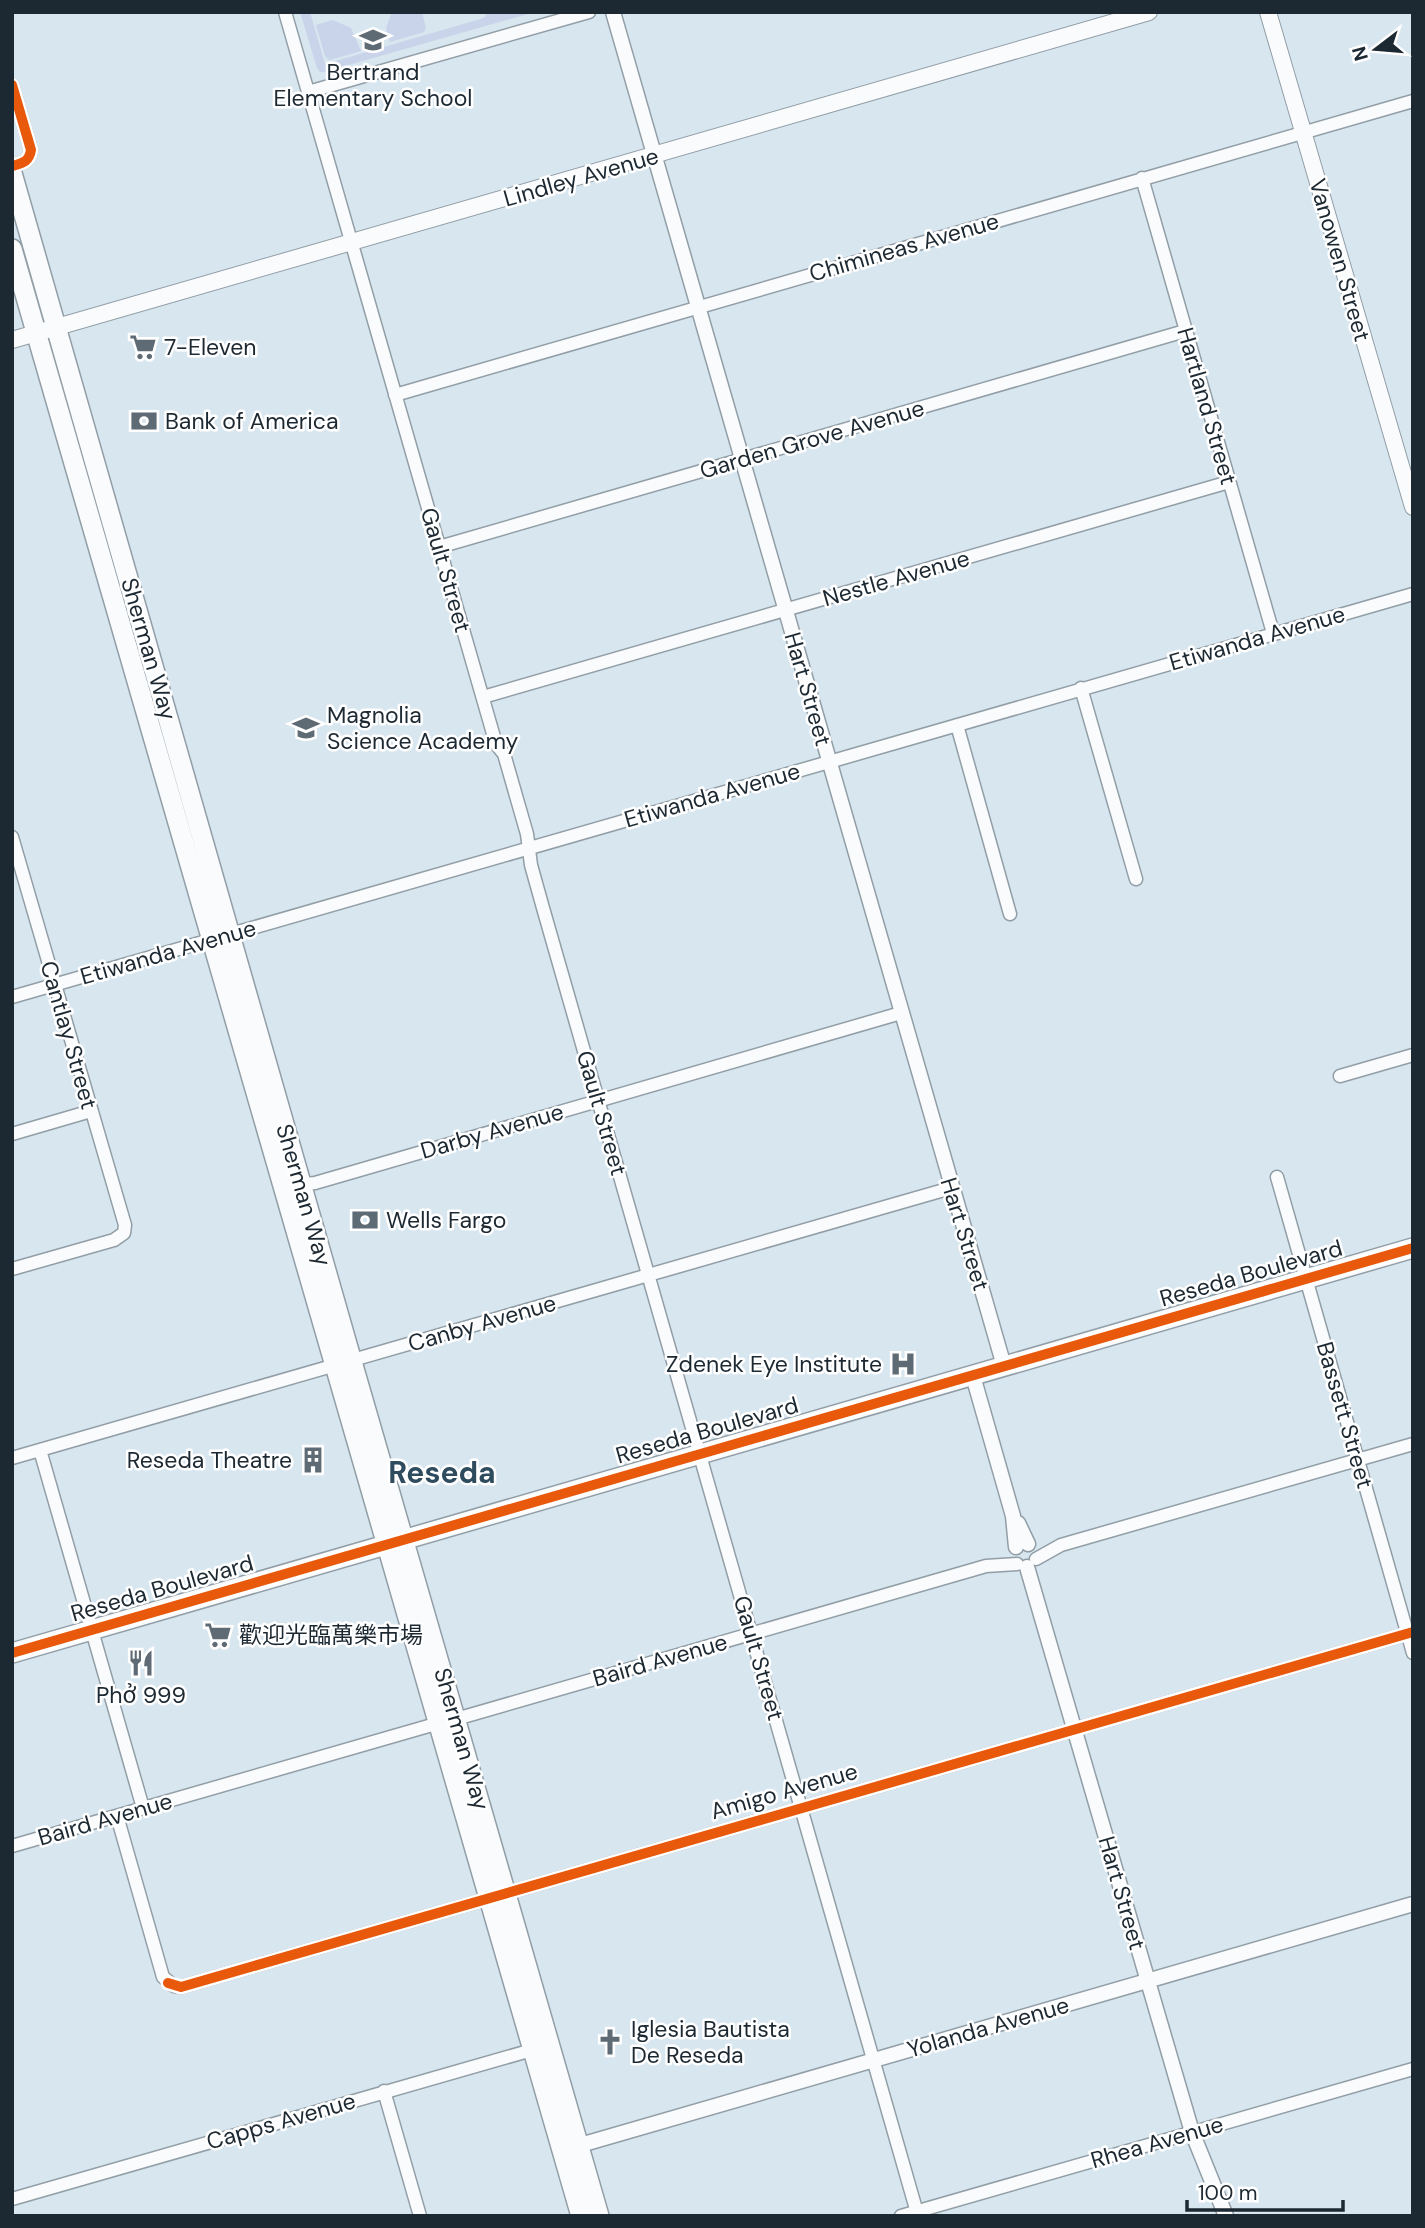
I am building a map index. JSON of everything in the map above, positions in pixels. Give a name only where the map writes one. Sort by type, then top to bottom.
[{"type":"main road","name":"Lindley Avenue","points":[[12,340],[1149,12]]},
{"type":"main road","name":"Vanowen Street","points":[[1268,12],[1413,507]]},
{"type":"main road","name":"Sherman Way","points":[[13,173],[221,937],[570,2148],[581,2216]]},
{"type":"main road","name":"Sherman Way","points":[[12,249],[221,937]]},
{"type":"main road","name":"Reseda Boulevard","points":[[12,1653],[1413,1248]]},
{"type":"main road","name":"Sherman Way","points":[[570,2148],[599,2216]]},
{"type":"street","name":"Gault Street","points":[[285,12],[496,744],[504,754],[527,834],[537,886],[598,1101],[918,2213]]},
{"type":"street","points":[[308,92],[589,12]]},
{"type":"street","name":"Hart Street","points":[[613,12],[1004,1366]]},
{"type":"street","name":"Sherman Way","points":[[12,85],[31,150],[29,158],[13,173]]},
{"type":"street","name":"Chimineas Avenue","points":[[395,395],[1413,101]]},
{"type":"street","name":"Hartland Street","points":[[1142,178],[1273,633]]},
{"type":"street","name":"Garden Grove Avenue","points":[[439,547],[1185,331]]},
{"type":"street","name":"Nestle Avenue","points":[[483,697],[1229,482]]},
{"type":"street","name":"Etiwanda Avenue","points":[[12,997],[1413,594]]},
{"type":"street","points":[[1081,688],[1136,879]]},
{"type":"street","points":[[957,725],[1010,914]]},
{"type":"street","name":"Cantlay Street","points":[[12,837],[125,1225],[124,1233],[114,1240],[12,1269]]},
{"type":"street","name":"Darby Avenue","points":[[292,1185],[598,1101],[901,1013]]},
{"type":"street","points":[[1340,1076],[1413,1055]]},
{"type":"street","points":[[12,1134],[91,1111]]},
{"type":"street","name":"Bassett Street","points":[[1277,1177],[1410,1632],[1413,1653]]},
{"type":"street","name":"Canby Avenue","points":[[12,1458],[951,1188]]},
{"type":"street","name":"Hart Street","points":[[973,1376],[1192,2132],[1226,2216]]},
{"type":"street","name":"Baird Avenue","points":[[12,1846],[1413,1444]]},
{"type":"street","points":[[40,1450],[143,1808]]},
{"type":"street","name":"Amigo Avenue","points":[[117,1816],[163,1977],[168,1983],[181,1987],[1410,1632]]},
{"type":"street","name":"Yolanda Avenue","points":[[570,2148],[1413,1904]]},
{"type":"street","name":"Capps Avenue","points":[[12,2199],[541,2047]]},
{"type":"street","name":"Rhea Avenue","points":[[901,2216],[1413,2069]]},
{"type":"street","points":[[384,2091],[420,2216]]},
{"type":"shaded area","points":[[300,12],[310,12],[325,64],[484,18],[488,12],[535,12],[320,72]]},
{"type":"shaded area","points":[[392,12],[422,12],[426,28],[424,32],[390,42],[386,28]]},
{"type":"shaded area","points":[[333,20],[351,28],[361,51],[329,60],[325,56],[316,25]]},
{"type":"cycle path","points":[[12,85],[31,150],[25,161],[12,166]]},
{"type":"cycle path","points":[[12,1653],[1413,1248]]},
{"type":"cycle path","points":[[168,1983],[181,1987],[1413,1632]]},
{"type":"place","name":"Bertrand Elementary School","points":[[373,40]]},
{"type":"place","name":"7-Eleven","points":[[143,347]]},
{"type":"place","name":"Bank of America","points":[[144,421]]},
{"type":"place","name":"Magnolia Science Academy","points":[[306,728]]},
{"type":"place","name":"Wells Fargo","points":[[365,1220]]},
{"type":"place","name":"Zdenek Eye Institute","points":[[903,1364]]},
{"type":"place","name":"Reseda Theatre","points":[[313,1460]]},
{"type":"place","name":"歡迎光臨萬樂市場","points":[[218,1635]]},
{"type":"place","name":"Phở 999","points":[[141,1663]]},
{"type":"place","name":"Iglesia Bautista De Reseda","points":[[610,2042]]},
{"type":"district","name":"Reseda","points":[[442,1472]]}]
